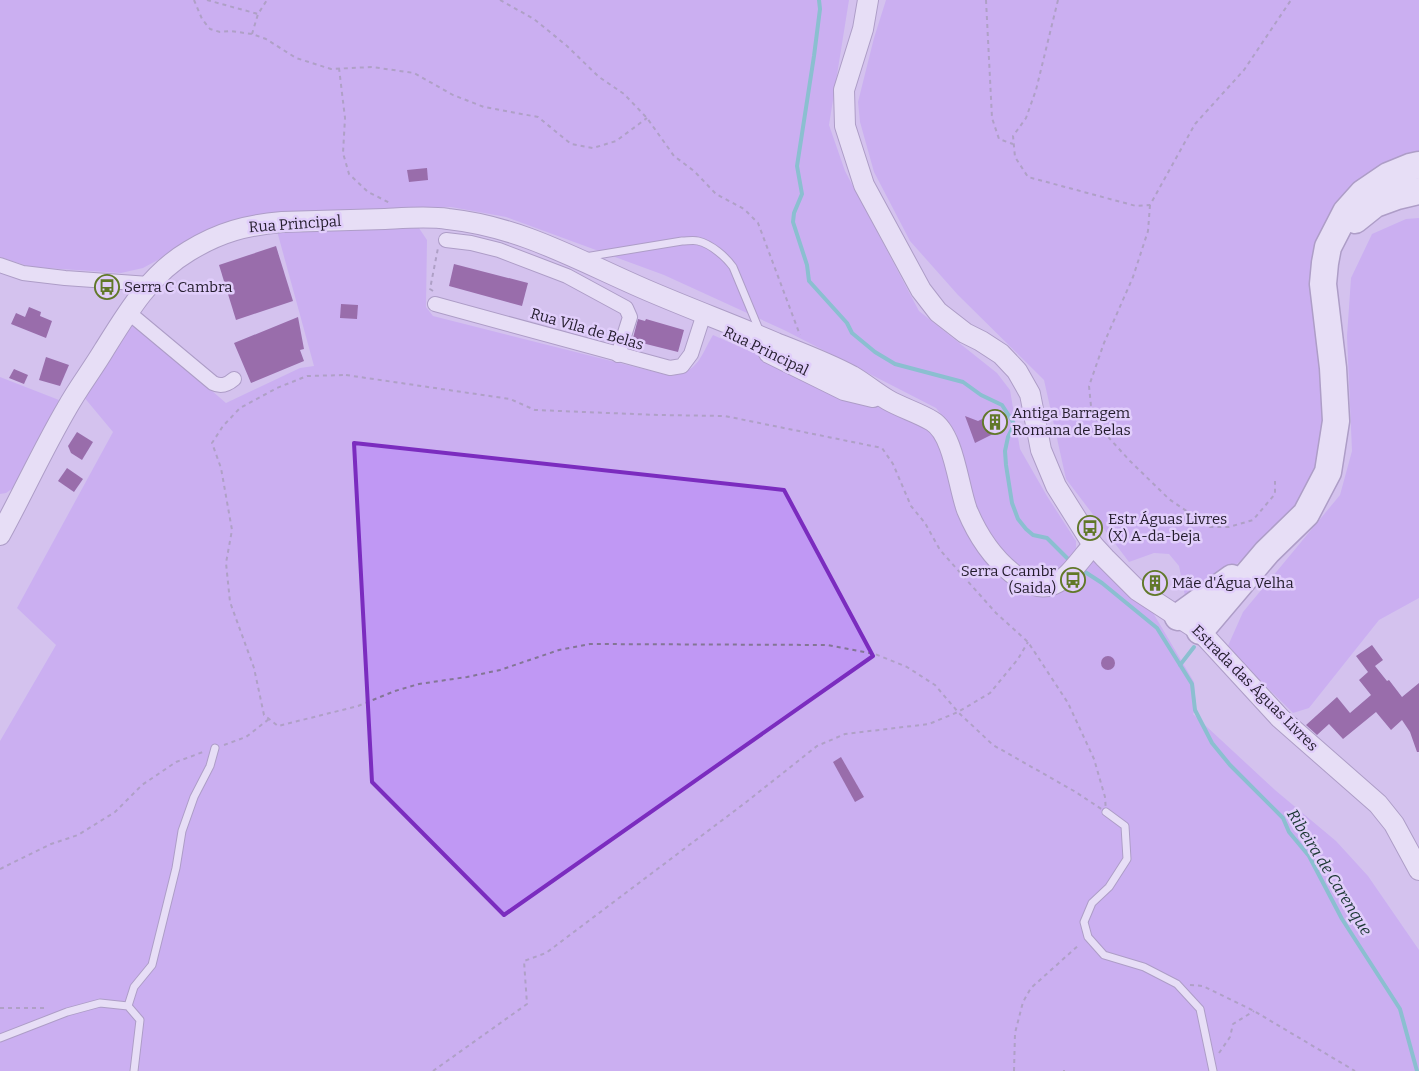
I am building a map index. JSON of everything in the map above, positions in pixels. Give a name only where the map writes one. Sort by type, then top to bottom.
[{"type":"highway","points":[[1200,631],[1267,552],[1306,514],[1328,472],[1336,421],[1333,368],[1323,284],[1328,247],[1346,212],[1363,193],[1388,176],[1410,166],[1419,165]]},
{"type":"highway","points":[[1328,247],[1353,222],[1375,204],[1419,191]]},
{"type":"highway","points":[[1178,617],[1267,552]]},
{"type":"street","name":"Estrada das Águas Livres","points":[[868,0],[863,29],[844,90],[845,126],[864,185],[921,290],[938,312],[966,333],[1001,354],[1017,371],[1030,394],[1041,450],[1056,486],[1093,545],[1138,590],[1200,631],[1280,718],[1378,804],[1394,824],[1419,870]]},
{"type":"street","name":"Rua Principal","points":[[0,536],[6,510],[67,408],[128,312],[149,284],[188,252],[220,235],[251,225],[282,222],[447,218],[497,227],[542,242],[648,290],[808,356],[851,376],[889,401],[934,422],[943,431],[947,439],[970,517],[991,552],[1007,569],[1031,586],[1040,587],[1059,582],[1093,545]]},
{"type":"street","points":[[446,240],[471,243],[499,250],[567,276],[626,308],[630,317],[618,355]]},
{"type":"street","points":[[0,265],[23,273],[149,284]]},
{"type":"street","name":"Rua Principal","points":[[648,290],[702,320],[844,390],[889,401]]},
{"type":"street","name":"Rua Vila de Belas","points":[[435,304],[670,368],[682,366],[691,354],[702,320]]},
{"type":"street","points":[[128,312],[213,383],[223,385],[234,379]]},
{"type":"lane","points":[[577,258],[682,241],[698,241],[718,251],[727,258],[733,267],[762,337]]},
{"type":"lane","points":[[128,1006],[134,988],[152,965],[176,868],[182,831],[194,797],[210,766],[215,748]]},
{"type":"lane","points":[[1106,812],[1125,826],[1126,859],[1109,887],[1092,903],[1084,922],[1088,937],[1104,955],[1144,967],[1176,984],[1200,1009],[1213,1068]]},
{"type":"lane","points":[[0,1038],[67,1012],[100,1003],[128,1006],[140,1020],[134,1071]]},
{"type":"path","points":[[194,0],[202,19],[210,29],[220,32],[230,31],[252,34],[266,39],[296,58],[331,69],[372,67],[414,73],[453,95],[484,107],[538,117],[571,144],[593,148],[616,141],[647,118]]},
{"type":"path","points":[[207,0],[258,14]]},
{"type":"path","points":[[252,34],[258,14],[267,0]]},
{"type":"path","points":[[500,0],[534,19],[567,46],[598,77],[624,94],[647,118],[674,156],[694,171],[716,194],[744,209],[758,223],[808,356]]},
{"type":"path","points":[[986,0],[992,118],[999,138],[1014,144]]},
{"type":"path","points":[[1058,0],[1036,90],[1026,118],[1013,136],[1014,157],[1028,177],[1136,206],[1150,205]]},
{"type":"path","points":[[1275,481],[1275,494],[1253,520],[1229,527],[1210,527],[1169,499],[1100,428],[1091,406],[1089,386],[1104,343],[1133,277],[1148,231],[1150,205],[1195,124],[1244,70],[1291,0]]},
{"type":"path","points":[[339,68],[344,118],[343,153],[349,174],[368,192],[394,205]]},
{"type":"path","points":[[435,304],[436,292],[430,289],[435,258],[437,250],[446,240]]},
{"type":"path","points":[[346,375],[510,400],[535,410],[725,416],[882,448],[893,464],[911,506],[925,523],[940,550],[996,613],[1028,642],[1068,703],[1094,759],[1105,797],[1106,812],[1074,791],[993,745],[958,712],[935,685],[907,667],[875,654],[827,645],[590,644],[559,650],[500,670],[419,684],[395,691],[358,706],[278,726],[264,715],[254,668],[230,602],[226,564],[232,530],[221,468],[212,443],[223,426],[240,408],[277,388],[307,376],[346,375]]},
{"type":"path","points":[[433,1071],[527,1004],[524,961],[546,952],[745,803],[817,746],[845,734],[929,724],[958,712],[990,693],[1018,659],[1028,642]]},
{"type":"path","points":[[0,869],[51,844],[78,835],[116,812],[142,785],[176,762],[246,737],[269,719]]},
{"type":"path","points":[[1014,1071],[1015,1033],[1023,1002],[1031,988],[1088,937]]},
{"type":"path","points":[[1176,984],[1203,986],[1254,1012],[1356,1071]]},
{"type":"path","points":[[0,1008],[53,1008],[67,1012]]},
{"type":"path","points":[[1213,1068],[1230,1037],[1233,1024],[1254,1012]]},
{"type":"highlighted area","points":[[354,443],[784,490],[873,656],[504,915],[372,782]]},
{"type":"shaded area","points":[[0,0],[849,0],[829,125],[845,171],[919,311],[997,373],[1010,390],[1020,449],[1076,541],[1076,551],[1055,574],[1032,575],[1003,554],[979,521],[956,433],[936,408],[784,330],[664,275],[506,217],[451,207],[319,211],[217,228],[143,268],[121,273],[31,267],[0,257]]},
{"type":"shaded area","points":[[886,0],[1419,0],[1419,159],[1387,170],[1312,290],[1327,435],[1317,478],[1294,513],[1266,541],[1201,592],[1185,596],[1179,566],[1169,554],[1154,553],[1129,562],[1066,479],[1044,380],[958,295],[910,241],[874,172],[860,122],[858,102],[874,38]]},
{"type":"shaded area","points":[[1419,218],[1419,598],[1379,620],[1309,708],[1293,713],[1227,648],[1243,612],[1340,495],[1352,451],[1347,336],[1351,278],[1372,234],[1406,219]]},
{"type":"shaded area","points":[[419,228],[427,240],[426,307],[433,316],[671,376],[688,371],[693,367],[698,362],[713,335],[858,399],[933,429],[947,462],[1020,588],[1034,596],[1053,594],[1085,562],[1093,561],[1099,563],[1149,606],[1194,682],[1196,709],[1193,714],[1275,790],[1336,841],[1368,876],[1419,950],[1419,1071],[0,1071],[0,741],[56,645],[17,608],[113,432],[83,396],[132,322],[226,403],[300,368],[314,366],[277,231]]},
{"type":"shaded area","points":[[0,377],[59,400],[16,486],[6,493],[0,494]]},
{"type":"building","points":[[427,168],[428,180],[409,182],[407,170]]},
{"type":"building","points":[[276,246],[293,301],[236,320],[219,265]]},
{"type":"building","points":[[454,264],[528,283],[522,306],[449,286]]},
{"type":"building","points":[[341,304],[358,305],[357,319],[340,318]]},
{"type":"building","points":[[29,307],[41,312],[40,316],[52,321],[46,338],[11,324],[16,313],[25,317]]},
{"type":"building","points":[[298,317],[304,349],[300,350],[304,361],[251,383],[234,343]]},
{"type":"building","points":[[638,319],[645,321],[646,319],[684,330],[678,352],[642,343],[643,341],[633,338]]},
{"type":"building","points":[[46,357],[69,365],[60,386],[39,380]]},
{"type":"building","points":[[14,369],[28,375],[24,384],[9,378]]},
{"type":"building","points":[[1001,410],[1006,421],[993,429],[995,433],[975,443],[965,416],[978,421]]},
{"type":"building","points":[[77,432],[93,442],[82,460],[71,453],[68,446]]},
{"type":"building","points":[[67,468],[83,479],[74,492],[58,481]]},
{"type":"building","name":"Mãe d'Água Velha","points":[[1154,573],[1162,575],[1164,578],[1165,586],[1161,591],[1145,581],[1147,576]]},
{"type":"building","points":[[1372,645],[1383,660],[1375,666],[1402,697],[1419,683],[1419,752],[1417,752],[1410,732],[1402,720],[1391,730],[1376,712],[1343,739],[1329,724],[1317,735],[1306,725],[1337,697],[1350,713],[1371,695],[1359,680],[1368,672],[1356,656]]},
{"type":"building","points":[[1105,656],[1111,656],[1115,663],[1111,670],[1105,670],[1101,666],[1101,660]]},
{"type":"building","points":[[841,757],[864,797],[855,802],[833,762]]},
{"type":"waterway","name":"Ribeira de Carenque","points":[[819,0],[820,9],[814,56],[797,166],[802,194],[794,213],[793,222],[807,265],[809,281],[847,323],[852,333],[875,352],[895,364],[963,382],[981,395],[1002,405],[1013,422],[1005,451],[1012,503],[1018,519],[1033,535],[1047,538],[1070,561]]},
{"type":"waterway","name":"Ribeira de Carenque","points":[[1082,570],[1102,583],[1157,628],[1192,684],[1195,710],[1212,743],[1230,765],[1283,818],[1289,832],[1309,856],[1342,919],[1400,1009],[1417,1071]]},
{"type":"waterway","points":[[1180,665],[1194,647]]},
{"type":"place","name":"Serra C Cambra","points":[[107,287]]},
{"type":"place","name":"Antiga Barragem Romana de Belas","points":[[995,422]]},
{"type":"place","name":"Estr Águas Livres (X) A-da-beja","points":[[1090,528]]},
{"type":"place","name":"Serra Ccambr (Saida)","points":[[1073,580]]},
{"type":"place","name":"Mãe d'Água Velha","points":[[1155,583]]}]
